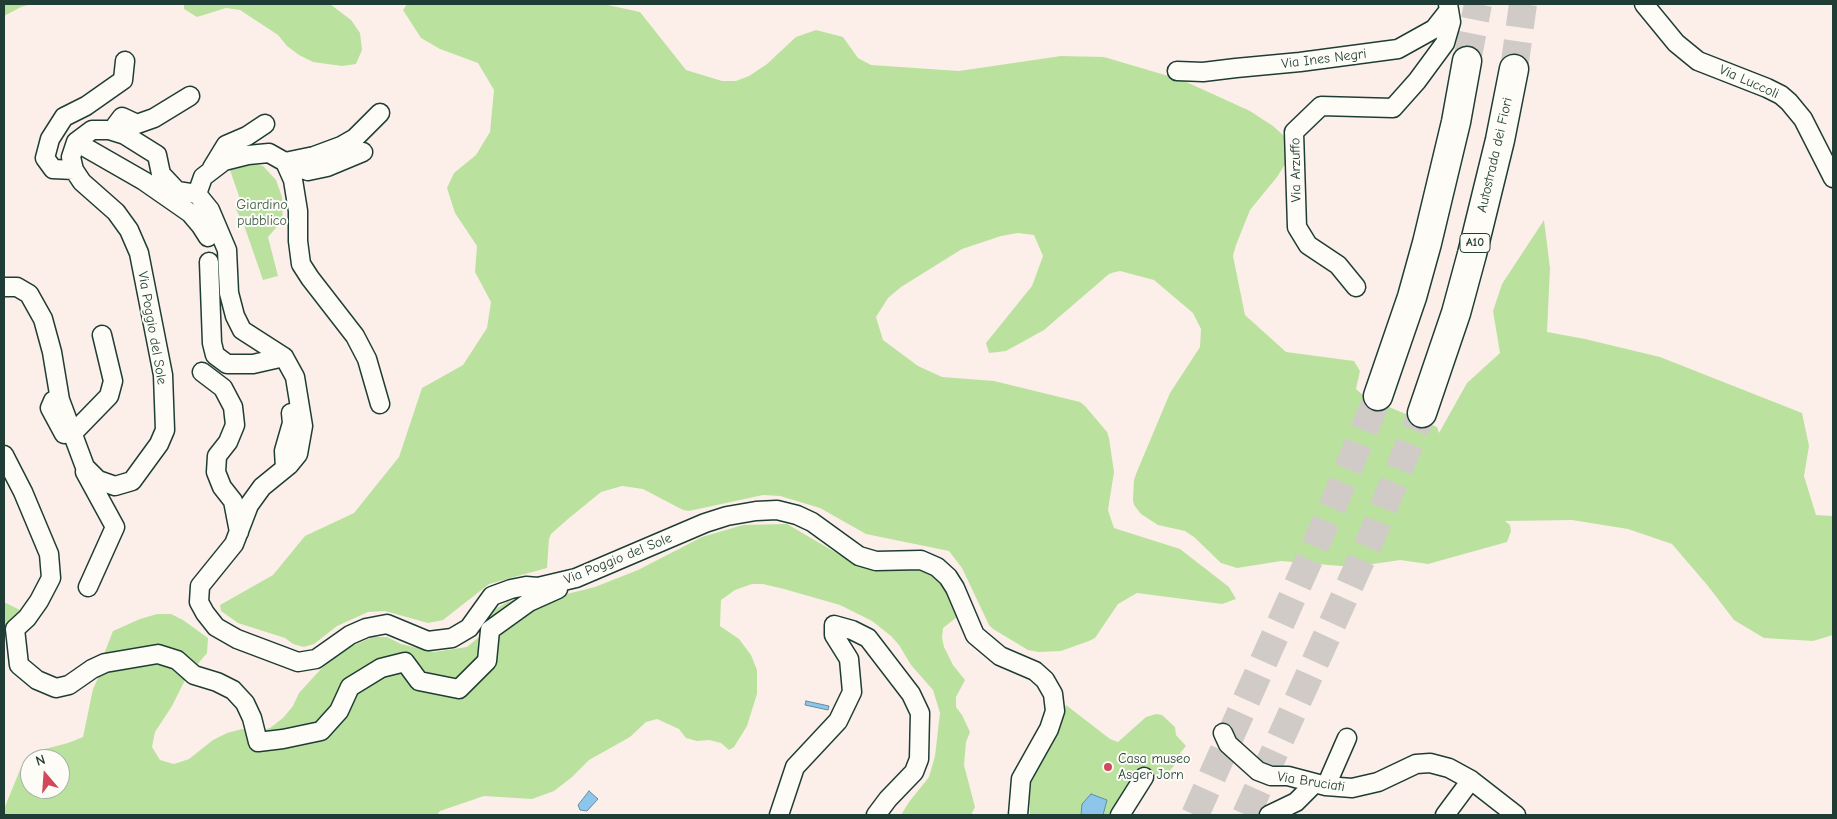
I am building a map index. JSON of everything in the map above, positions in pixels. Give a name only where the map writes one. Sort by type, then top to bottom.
[{"type":"highway","points":[[1378,396],[1409,307],[1427,243],[1452,141],[1467,61]]},
{"type":"highway","name":"Autostrada dei Fiori","points":[[1422,412],[1456,313],[1472,254],[1500,140],[1514,69]]},
{"type":"street","name":"Via Luccoli","points":[[1644,4],[1676,43],[1698,60],[1768,88],[1789,102],[1803,119],[1833,178]]},
{"type":"street","name":"Via Ines Negri","points":[[1178,71],[1203,72],[1398,49],[1434,29],[1449,7]]},
{"type":"street","name":"Via Arzuffo","points":[[1356,288],[1338,265],[1308,245],[1297,227],[1294,132],[1321,106],[1393,108],[1445,43],[1451,22],[1449,7]]},
{"type":"street","points":[[125,61],[123,80],[86,106],[64,117],[50,139],[45,158],[52,169],[74,170],[71,157],[76,142],[92,130],[109,130],[125,135],[157,155],[161,174],[177,191],[197,194],[203,176],[224,161],[248,155],[268,154],[308,171],[326,167],[363,152]]},
{"type":"street","points":[[125,135],[116,125],[122,117],[137,124],[154,118],[190,96]]},
{"type":"street","points":[[285,162],[314,156],[341,146],[355,138],[380,113]]},
{"type":"street","points":[[210,171],[226,145],[247,136],[265,124]]},
{"type":"street","points":[[76,142],[144,181],[190,213],[208,237]]},
{"type":"street","points":[[285,162],[293,180],[298,211],[298,241],[301,264],[355,336],[367,360],[380,404]]},
{"type":"street","name":"Via Poggio del Sole","points":[[4,287],[17,287],[29,294],[37,305],[52,352],[60,400],[85,467],[98,480],[115,486],[132,481],[159,444],[165,430],[163,375],[139,253],[129,230],[116,212],[82,182],[74,170]]},
{"type":"street","name":"Via Poggio del Sole","points":[[197,194],[210,210],[227,250],[229,293],[235,316],[242,330],[284,357],[295,376],[303,426],[298,454],[285,468],[262,487],[249,505],[230,550],[200,586],[200,602],[205,613],[216,627],[237,639],[298,662],[316,659],[350,635],[366,628],[387,624],[428,641],[452,638],[469,628],[492,596],[511,589],[526,586],[538,587],[576,578],[705,522],[726,516],[776,510],[797,515],[812,522],[859,556],[876,561],[921,560],[937,567],[955,588],[975,635],[1000,656],[1035,671],[1045,680],[1053,694],[1055,711],[1049,729],[1021,779],[1018,815]]},
{"type":"street","points":[[208,262],[212,343],[215,355],[227,364],[253,364],[284,357]]},
{"type":"street","points":[[73,433],[109,396],[113,381],[102,335]]},
{"type":"street","points":[[202,372],[223,388],[234,408],[235,425],[228,442],[217,456],[216,472],[222,487],[233,502],[239,532]]},
{"type":"street","points":[[60,400],[53,401],[50,408],[115,527],[88,587]]},
{"type":"street","points":[[285,468],[284,451],[292,423],[291,413]]},
{"type":"street","points":[[4,455],[23,492],[49,554],[51,578],[39,601],[27,618],[15,629],[19,665],[37,680],[56,688],[69,685],[92,669],[105,663],[122,659],[158,654],[177,660],[194,675],[217,682],[233,690],[245,702],[252,718],[258,742],[283,740],[321,731],[339,711],[350,687],[381,668],[405,662],[419,681],[459,689],[486,662],[490,630],[529,602],[551,593],[576,578]]},
{"type":"street","points":[[779,815],[795,768],[838,722],[852,692],[849,659],[834,635],[834,625],[852,630],[868,638],[911,694],[920,713],[919,759],[914,772],[888,799],[876,815]]},
{"type":"street","name":"Via Bruciati","points":[[1223,733],[1228,744],[1258,771],[1271,776],[1288,776],[1320,784],[1352,788],[1378,782],[1416,764],[1430,763],[1449,768],[1471,780],[1508,813]]},
{"type":"street","points":[[1269,815],[1296,802],[1320,784],[1347,738]]},
{"type":"street","points":[[1120,815],[1144,777]]},
{"type":"street","points":[[1445,815],[1471,780]]},
{"type":"green space","points":[[4,4],[31,4],[4,16]]},
{"type":"green space","points":[[184,4],[330,4],[351,20],[360,33],[362,50],[356,64],[342,66],[313,62],[299,55],[287,46],[278,35],[240,10],[226,8],[197,17],[184,9]]},
{"type":"green space","points":[[407,4],[603,4],[640,12],[686,70],[722,81],[736,81],[749,76],[767,64],[796,37],[816,30],[843,37],[858,58],[871,65],[959,71],[1061,56],[1104,57],[1182,80],[1250,111],[1273,126],[1287,140],[1289,158],[1277,177],[1250,210],[1233,256],[1245,315],[1286,352],[1354,361],[1360,371],[1356,389],[1365,397],[1437,427],[1439,433],[1467,383],[1500,353],[1493,311],[1502,284],[1544,220],[1550,268],[1547,332],[1660,357],[1802,413],[1809,446],[1804,476],[1816,515],[1833,516],[1833,635],[1813,641],[1764,638],[1734,620],[1672,544],[1628,529],[1572,520],[1505,521],[1510,525],[1511,531],[1507,542],[1428,564],[1400,560],[1353,567],[1281,561],[1237,568],[1221,563],[1185,531],[1158,525],[1141,514],[1134,505],[1133,500],[1136,474],[1170,393],[1200,347],[1201,329],[1193,313],[1154,280],[1120,271],[1109,274],[1044,330],[1006,351],[989,353],[986,343],[1032,286],[1043,256],[1034,235],[1018,233],[1001,236],[962,249],[901,287],[888,298],[876,317],[883,340],[918,366],[942,377],[994,381],[1080,402],[1107,432],[1109,438],[1114,472],[1108,510],[1114,528],[1180,549],[1229,587],[1236,599],[1222,604],[1137,593],[1118,604],[1095,638],[1061,651],[1039,652],[1028,650],[989,625],[962,568],[949,551],[866,534],[820,508],[780,496],[763,495],[689,511],[683,510],[643,489],[622,486],[601,492],[551,534],[547,568],[489,584],[443,620],[428,623],[385,611],[368,612],[337,626],[314,644],[304,647],[293,644],[285,638],[238,623],[221,611],[220,605],[273,575],[305,536],[354,513],[399,457],[422,388],[463,365],[487,328],[491,302],[475,272],[477,246],[455,213],[447,188],[454,173],[476,155],[490,132],[494,90],[478,63],[440,49],[421,38],[403,10]]},
{"type":"green space","name":"Giardino pubblico","points":[[253,164],[263,166],[276,180],[282,197],[283,207],[282,221],[268,237],[278,276],[263,280],[245,228],[235,207],[242,205],[230,170]]},
{"type":"green space","points":[[787,524],[863,567],[894,570],[916,568],[935,577],[952,598],[957,617],[943,628],[942,638],[944,647],[953,665],[965,680],[956,697],[956,707],[970,732],[966,742],[964,765],[975,807],[971,815],[901,815],[929,777],[935,756],[940,713],[933,690],[911,665],[891,636],[872,621],[840,605],[784,589],[763,584],[752,584],[735,590],[721,600],[720,626],[739,639],[751,655],[757,670],[757,694],[747,726],[734,747],[729,750],[721,743],[686,738],[679,729],[657,719],[646,722],[630,737],[589,760],[554,791],[532,799],[484,796],[440,811],[437,815],[4,815],[4,809],[20,770],[20,799],[70,799],[70,749],[45,749],[83,737],[93,689],[113,631],[140,619],[157,614],[171,614],[208,638],[207,653],[186,678],[172,706],[155,732],[152,747],[160,760],[174,764],[189,759],[213,740],[227,733],[242,729],[256,732],[270,728],[283,718],[293,706],[299,693],[320,670],[343,650],[373,637],[387,637],[401,644],[434,652],[467,647],[479,637],[485,623],[494,610],[507,602],[522,597],[551,598],[595,587],[638,570],[702,537],[743,525]]},
{"type":"green space","points":[[6,603],[20,610],[20,625],[9,637],[4,638],[4,604]]},
{"type":"green space","points":[[1066,705],[1110,739],[1118,742],[1146,717],[1156,714],[1162,715],[1175,727],[1176,735],[1186,746],[1180,753],[1183,755],[1161,781],[1145,768],[1127,790],[1114,815],[1030,815],[1029,799],[1032,774],[1042,754],[1056,737]]},
{"type":"water","points":[[806,701],[829,706],[828,710],[805,705]]},
{"type":"water","points":[[589,791],[598,799],[587,811],[580,810],[578,805]]},
{"type":"water","points":[[1091,794],[1107,800],[1103,815],[1081,815],[1082,804]]},
{"type":"tunnel","points":[[1467,61],[1478,4]]},
{"type":"tunnel","points":[[1514,69],[1523,4]]},
{"type":"tunnel","points":[[1195,815],[1332,508],[1378,396]]},
{"type":"tunnel","points":[[1246,815],[1372,536],[1422,413]]},
{"type":"place","name":"Casa museo Asger Jorn","points":[[1108,767]]}]
